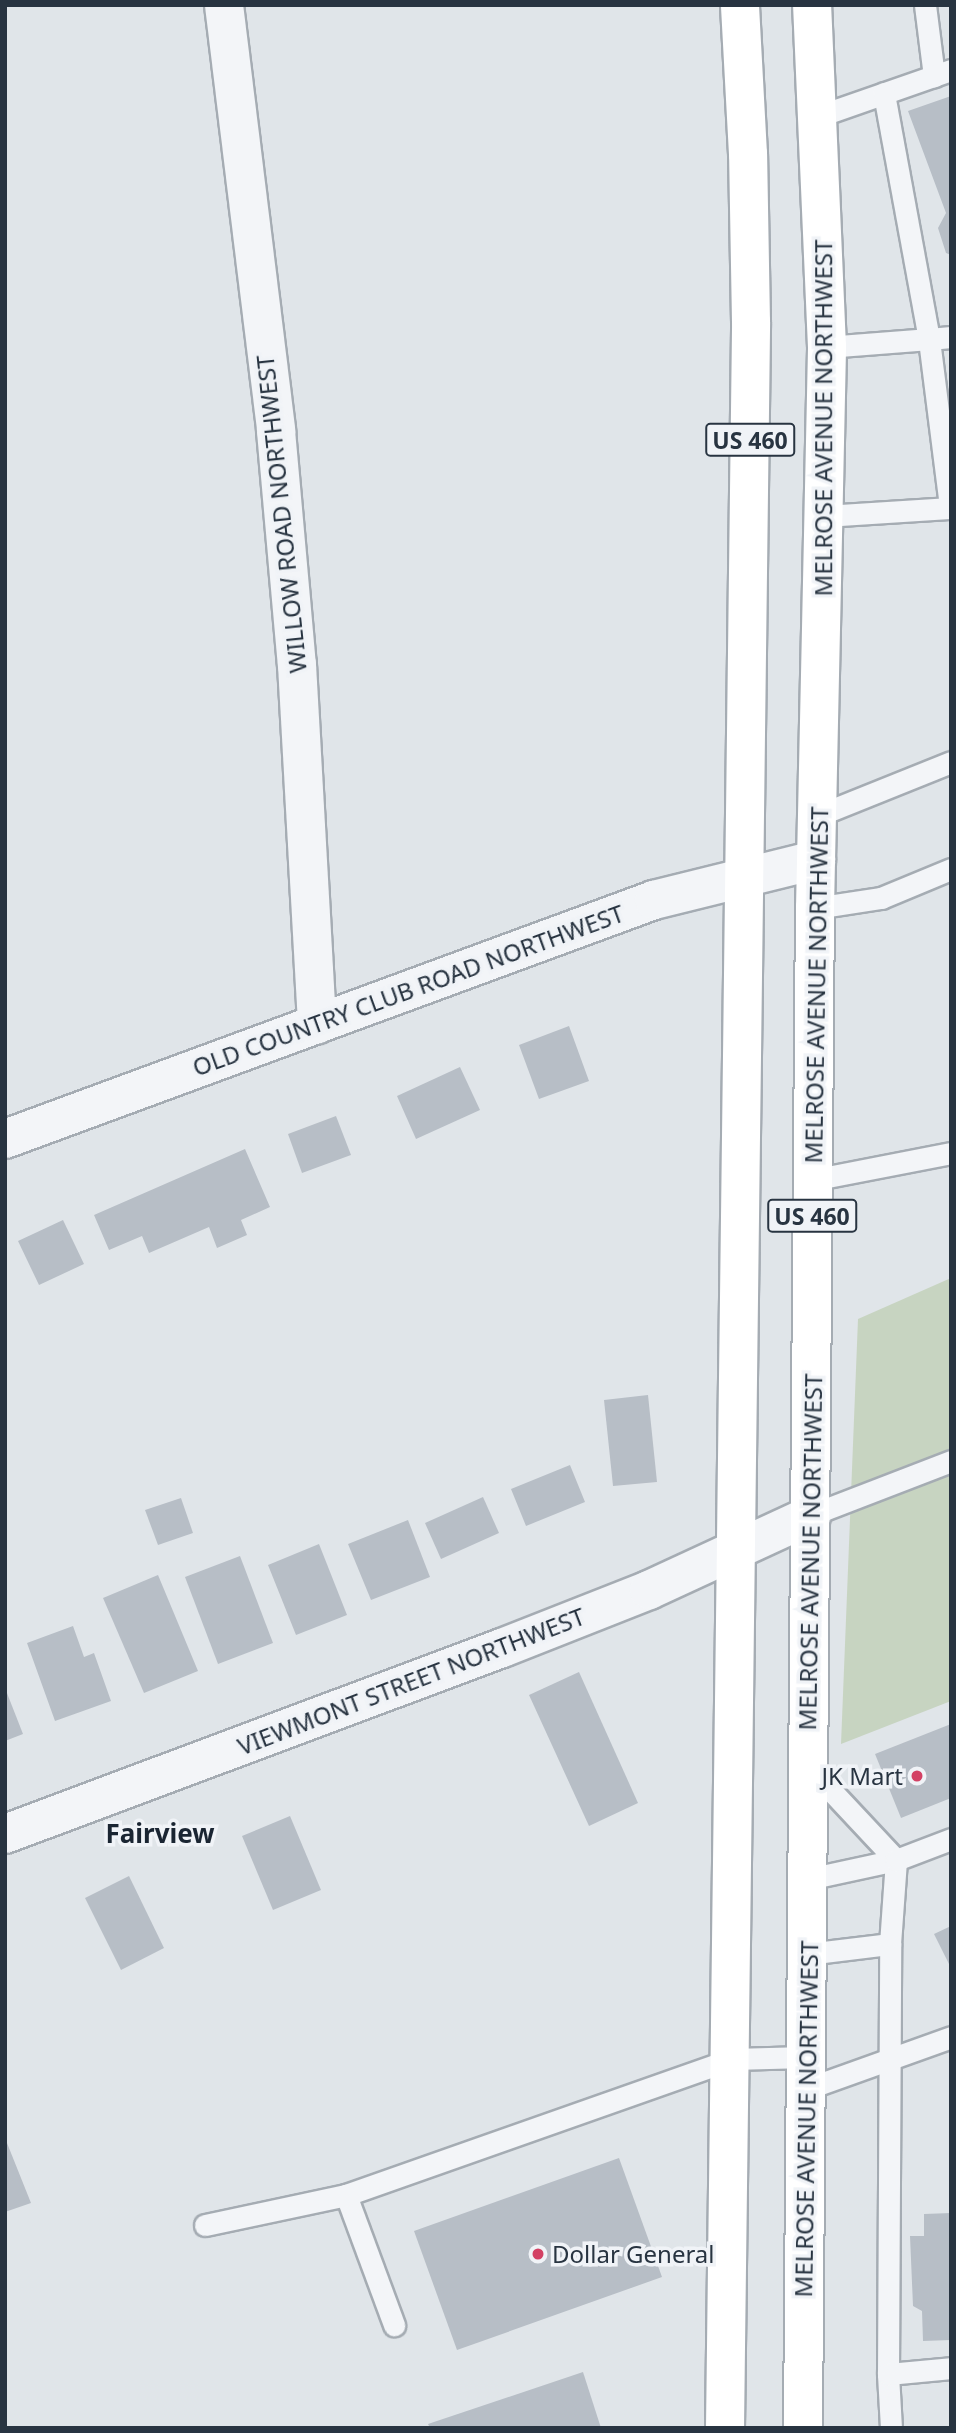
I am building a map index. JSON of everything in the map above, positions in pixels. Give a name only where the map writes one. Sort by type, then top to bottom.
[{"type":"main road","name":"US 460","points":[[725,2428],[732,2059],[751,322],[748,154],[740,5]]},
{"type":"main road","name":"MELROSE AVENUE NORTHWEST","points":[[803,2428],[815,908],[827,347],[819,116],[812,5]]},
{"type":"street","name":"WILLOW ROAD NORTHWEST","points":[[225,5],[275,431],[293,624],[317,1024]]},
{"type":"street","name":"OLD COUNTRY CLUB ROAD NORTHWEST","points":[[5,1139],[654,900],[744,875],[816,860]]},
{"type":"street","name":"VIEWMONT STREET NORTHWEST","points":[[5,1834],[502,1648],[649,1590],[811,1515]]},
{"type":"lane","points":[[819,116],[942,73],[925,5]]},
{"type":"lane","points":[[823,516],[951,507],[929,339],[884,93]]},
{"type":"lane","points":[[827,347],[951,337]]},
{"type":"lane","points":[[819,815],[951,762]]},
{"type":"lane","points":[[815,908],[881,898],[951,869]]},
{"type":"lane","points":[[812,1180],[951,1153]]},
{"type":"lane","points":[[811,1515],[951,1461]]},
{"type":"lane","points":[[807,1765],[896,1860],[890,1944],[888,2374],[891,2428]]},
{"type":"lane","points":[[808,1879],[896,1860],[951,1839]]},
{"type":"lane","points":[[807,1954],[890,1944]]},
{"type":"lane","points":[[205,2225],[346,2195],[732,2059],[806,2073],[889,2061],[951,2037]]},
{"type":"lane","points":[[346,2195],[394,2325]]},
{"type":"lane","points":[[888,2374],[951,2368]]},
{"type":"green space","points":[[951,1278],[951,1701],[841,1744],[858,1319]]},
{"type":"building","points":[[951,96],[951,255],[946,253],[938,228],[946,213],[908,111]]},
{"type":"building","points":[[569,1026],[589,1081],[539,1099],[519,1045]]},
{"type":"building","points":[[460,1067],[480,1110],[416,1139],[397,1096]]},
{"type":"building","points":[[336,1116],[351,1155],[302,1173],[288,1134]]},
{"type":"building","points":[[245,1149],[270,1207],[241,1220],[247,1235],[217,1248],[209,1227],[149,1253],[142,1236],[109,1250],[94,1215]]},
{"type":"building","points":[[63,1220],[84,1264],[39,1285],[18,1241]]},
{"type":"building","points":[[648,1395],[657,1482],[613,1486],[604,1400]]},
{"type":"building","points":[[570,1465],[585,1502],[526,1526],[511,1489]]},
{"type":"building","points":[[483,1497],[499,1533],[441,1559],[425,1523]]},
{"type":"building","points":[[181,1498],[193,1533],[158,1545],[145,1510]]},
{"type":"building","points":[[408,1520],[430,1577],[371,1600],[348,1544]]},
{"type":"building","points":[[319,1544],[347,1615],[296,1635],[268,1565]]},
{"type":"building","points":[[240,1556],[273,1643],[218,1664],[185,1577]]},
{"type":"building","points":[[158,1575],[198,1671],[144,1693],[103,1598]]},
{"type":"building","points":[[73,1626],[84,1657],[94,1653],[111,1701],[55,1721],[27,1643]]},
{"type":"building","points":[[579,1672],[638,1803],[589,1826],[529,1695]]},
{"type":"building","points":[[5,1688],[23,1734],[5,1741]]},
{"type":"building","name":"JK Mart","points":[[951,1724],[951,1798],[901,1818],[875,1754]]},
{"type":"building","points":[[290,1816],[321,1890],[273,1910],[242,1836]]},
{"type":"building","points":[[129,1876],[164,1948],[121,1970],[85,1898]]},
{"type":"building","points":[[951,1926],[951,1968],[934,1934]]},
{"type":"building","points":[[5,2138],[31,2203],[5,2212]]},
{"type":"building","name":"Dollar General","points":[[619,2158],[662,2277],[457,2350],[414,2231]]},
{"type":"building","points":[[951,2213],[951,2340],[923,2341],[922,2311],[913,2306],[910,2236],[924,2236],[924,2214]]},
{"type":"building","points":[[583,2372],[601,2428],[430,2428],[428,2424]]},
{"type":"place","name":"JK Mart","points":[[917,1776]]},
{"type":"place","name":"Dollar General","points":[[538,2254]]},
{"type":"district","name":"Fairview","points":[[160,1834]]}]
